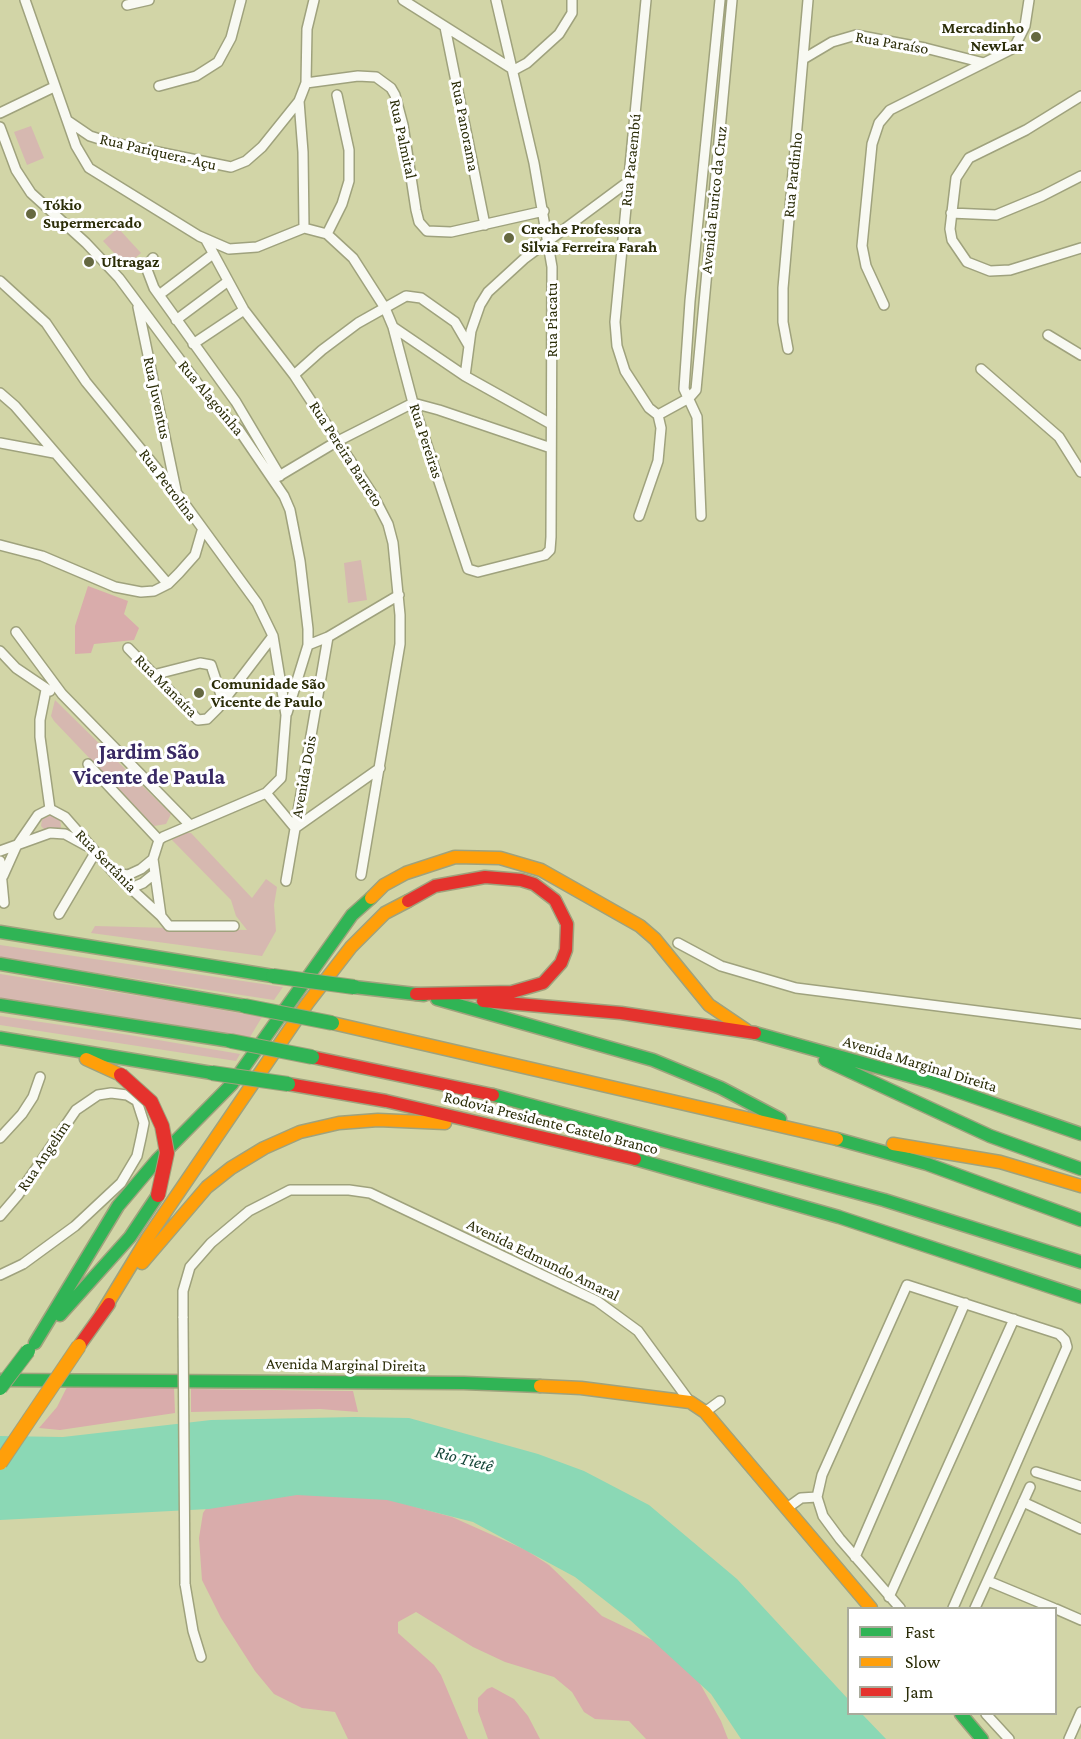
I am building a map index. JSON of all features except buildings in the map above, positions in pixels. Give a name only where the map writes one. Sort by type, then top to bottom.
[{"type":"main road","points":[[32,1347],[100,1233],[130,1191],[157,1160],[232,1084],[352,915],[384,885],[406,873],[445,859],[477,856],[500,858],[540,870],[640,926],[656,939],[709,1005],[747,1030]]},
{"type":"main road","points":[[0,1463],[99,1317],[147,1239],[307,1004],[344,955],[384,913],[435,886],[485,877],[521,880],[534,884],[555,900],[562,911],[567,924],[566,951],[557,968],[543,983],[512,992],[416,994]]},
{"type":"main road","points":[[0,932],[89,948],[354,987],[621,1013],[747,1030]]},
{"type":"main road","points":[[0,938],[89,948]]},
{"type":"main road","points":[[0,964],[245,1006],[553,1071],[806,1131],[927,1164],[1081,1220]]},
{"type":"main road","points":[[416,994],[592,1041],[653,1060],[721,1088],[806,1131],[977,1157],[1081,1186]]},
{"type":"main road","name":"Rodovia Presidente Castelo Branco","points":[[0,1005],[231,1041],[502,1097],[884,1200],[1081,1262]]},
{"type":"main road","name":"Avenida Marginal Direita","points":[[747,1030],[931,1082],[1081,1134]]},
{"type":"main road","name":"Rodovia Presidente Castelo Branco","points":[[0,1038],[386,1101],[503,1127],[692,1174],[839,1217],[1081,1297]]},
{"type":"main road","points":[[780,1040],[990,1136],[1081,1168]]},
{"type":"main road","points":[[0,1388],[32,1347],[130,1237],[158,1195],[163,1181],[167,1153],[162,1126],[151,1102],[121,1075],[79,1056],[25,1041]]},
{"type":"main road","points":[[99,1317],[202,1192],[231,1168],[273,1143],[319,1127],[358,1121],[419,1121],[503,1127]]},
{"type":"main road","name":"Avenida Marginal Direita","points":[[0,1380],[464,1383],[581,1388],[690,1402]]},
{"type":"main road","name":"Avenida Edmundo Amaral","points":[[690,1402],[705,1412],[870,1607]]},
{"type":"main road","points":[[963,1715],[982,1739]]},
{"type":"street","points":[[25,0],[54,87],[80,155],[89,168],[206,240],[229,249],[242,250],[304,228],[327,234],[342,204],[349,181],[349,150],[337,95]]},
{"type":"street","points":[[127,6],[149,0]]},
{"type":"street","points":[[159,86],[196,76],[218,62],[231,38],[242,0]]},
{"type":"street","points":[[304,228],[303,152],[299,101],[306,83],[307,29],[314,0]]},
{"type":"street","points":[[404,0],[514,70],[527,63],[559,34],[572,13],[572,0]]},
{"type":"street","name":"Rua Piacatu","points":[[496,0],[514,70],[549,242],[553,288],[551,537]]},
{"type":"street","name":"Rua Pacaembú","points":[[646,0],[616,292],[616,339],[625,371],[649,408],[657,415]]},
{"type":"street","name":"Avenida Eurico da Cruz","points":[[701,516],[697,417],[684,389],[687,335],[720,0]]},
{"type":"street","name":"Avenida Eurico da Cruz","points":[[689,398],[696,390],[732,0]]},
{"type":"street","name":"Rua Pardinho","points":[[788,349],[783,322],[783,288],[805,58],[808,0]]},
{"type":"street","points":[[884,305],[868,273],[862,246],[874,133],[890,110],[984,63],[1003,56],[1021,39],[1029,0]]},
{"type":"street","name":"Rua Panorama","points":[[445,27],[485,225]]},
{"type":"street","name":"Rua Paraíso","points":[[805,58],[832,42],[856,35],[925,48],[984,63]]},
{"type":"street","name":"Rua Palmital","points":[[306,83],[358,76],[376,77],[391,88],[399,104],[419,222],[427,231],[440,233],[544,211]]},
{"type":"street","points":[[0,113],[54,87]]},
{"type":"street","points":[[1081,96],[1026,130],[969,158],[956,178],[950,229],[959,252],[967,262],[990,271],[1010,270],[1081,248]]},
{"type":"street","name":"Rua Pariquera-Açu","points":[[67,120],[90,136],[110,142],[231,167],[246,161],[262,147],[299,101]]},
{"type":"street","name":"Rua Alagoinha","points":[[0,127],[16,170],[31,193],[86,243],[119,278],[213,404],[239,430],[277,478],[290,510],[308,613],[308,645],[286,715]]},
{"type":"street","points":[[703,171],[717,172]]},
{"type":"street","points":[[951,213],[996,215],[1042,196],[1081,176]]},
{"type":"street","points":[[465,376],[469,346],[480,305],[488,292],[524,259],[629,182]]},
{"type":"street","name":"Rua Pereiras","points":[[327,234],[353,258],[385,308],[393,327],[413,404],[470,572],[545,555],[550,550],[551,537]]},
{"type":"street","name":"Rua Pereira Barreto","points":[[206,240],[244,310],[294,375],[336,442],[368,487],[388,524],[393,543],[399,595],[400,644],[361,875]]},
{"type":"street","points":[[159,295],[213,254]]},
{"type":"street","points":[[153,258],[147,263],[146,272],[176,320],[250,423],[277,478],[336,442],[413,404],[439,410],[551,448]]},
{"type":"street","name":"Rua Petrolina","points":[[0,280],[46,323],[86,382],[176,492],[256,603],[273,636],[286,715]]},
{"type":"street","points":[[176,320],[227,282]]},
{"type":"street","points":[[294,375],[341,334],[406,296],[421,298],[455,322],[469,346]]},
{"type":"street","name":"Rua Juventus","points":[[137,304],[176,492]]},
{"type":"street","points":[[194,344],[244,310]]},
{"type":"street","points":[[393,327],[465,376],[551,424]]},
{"type":"street","points":[[1048,335],[1081,355]]},
{"type":"street","points":[[981,369],[1059,437],[1081,472]]},
{"type":"street","points":[[0,393],[15,406],[168,584]]},
{"type":"street","points":[[639,516],[658,461],[661,428],[657,415],[689,398]]},
{"type":"street","points":[[239,430],[250,423]]},
{"type":"street","points":[[0,443],[54,453]]},
{"type":"street","points":[[0,544],[42,556],[130,591],[154,591],[168,584],[195,555],[202,531]]},
{"type":"street","points":[[308,645],[328,637],[399,595]]},
{"type":"street","points":[[16,632],[62,694],[189,824]]},
{"type":"street","name":"Rua Manaíra","points":[[128,648],[198,720],[207,719],[273,636]]},
{"type":"street","name":"Avenida Dois","points":[[286,881],[328,637]]},
{"type":"street","points":[[0,651],[16,668],[46,690],[62,694]]},
{"type":"street","points":[[153,675],[200,663],[211,665],[223,701]]},
{"type":"street","points":[[3,876],[16,847],[38,815],[50,809],[40,737],[40,720],[46,690]]},
{"type":"street","points":[[161,916],[153,859],[159,840],[189,824],[266,793],[281,778],[286,715]]},
{"type":"street","points":[[88,764],[159,840]]},
{"type":"street","points":[[266,793],[295,828],[380,768]]},
{"type":"street","name":"Rua Sertânia","points":[[50,809],[65,817],[92,850],[169,926],[234,926]]},
{"type":"street","points":[[0,851],[16,847],[43,835],[58,833],[92,850],[59,914]]},
{"type":"street","points":[[114,873],[134,873],[153,859]]},
{"type":"street","points":[[0,861],[4,903]]},
{"type":"street","points":[[131,888],[143,883],[154,874]]},
{"type":"street","points":[[678,943],[721,966],[796,988],[1081,1024]]},
{"type":"street","points":[[0,1138],[22,1114],[33,1097],[40,1077]]},
{"type":"street","name":"Rua Angelim","points":[[0,1216],[18,1195],[64,1124],[88,1101],[111,1093],[127,1095],[137,1101],[144,1123],[137,1156],[115,1190],[95,1211],[34,1257],[0,1275]]},
{"type":"street","name":"Avenida Edmundo Amaral","points":[[201,1658],[193,1631],[185,1584],[183,1291],[190,1267],[198,1255],[249,1210],[290,1190],[349,1190],[370,1193],[597,1301],[638,1331],[690,1402]]},
{"type":"street","points":[[899,1607],[823,1516],[817,1497],[822,1474],[907,1286],[1059,1334],[1065,1340],[1067,1347],[953,1607]]},
{"type":"street","points":[[855,1557],[965,1304]]},
{"type":"street","points":[[889,1597],[1014,1319]]},
{"type":"street","points":[[705,1412],[720,1401]]},
{"type":"street","points":[[1036,1472],[1081,1486]]},
{"type":"street","points":[[975,1607],[1030,1487]]},
{"type":"street","points":[[787,1508],[801,1498],[817,1497]]},
{"type":"street","points":[[1023,1502],[1081,1529]]},
{"type":"street","points":[[988,1581],[1049,1607]]},
{"type":"street","points":[[1057,1610],[1081,1620]]},
{"type":"street","points":[[1069,1739],[1081,1712]]},
{"type":"street","points":[[988,1715],[1009,1739]]},
{"type":"shaded area","points":[[31,126],[44,158],[27,165],[14,132]]},
{"type":"shaded area","points":[[118,228],[141,253],[126,266],[103,241]]},
{"type":"shaded area","points":[[361,560],[367,600],[348,603],[344,563]]},
{"type":"shaded area","points":[[88,586],[128,601],[124,614],[139,628],[134,640],[94,644],[91,653],[75,654],[75,626]]},
{"type":"shaded area","points":[[55,700],[171,814],[166,824],[154,826],[54,721],[51,716]]},
{"type":"shaded area","points":[[54,814],[60,817],[61,828],[44,829],[41,826],[42,819]]},
{"type":"shaded area","points":[[182,833],[191,833],[252,898],[266,879],[277,887],[274,905],[276,931],[262,956],[91,933],[95,926],[247,930],[236,916],[231,900],[172,840]]},
{"type":"shaded area","points":[[0,945],[283,987],[274,1000],[0,958]]},
{"type":"shaded area","points":[[0,974],[262,1017],[250,1037],[0,998]]},
{"type":"shaded area","points":[[0,1016],[240,1054],[236,1061],[0,1025]]},
{"type":"shaded area","points":[[67,1387],[174,1387],[175,1413],[60,1430],[39,1428],[57,1407]]},
{"type":"shaded area","points":[[191,1389],[353,1391],[358,1412],[320,1409],[191,1412]]},
{"type":"shaded area","points":[[262,1493],[376,1496],[452,1517],[526,1550],[549,1565],[602,1616],[656,1642],[698,1680],[721,1721],[728,1739],[646,1739],[629,1721],[595,1719],[584,1712],[572,1692],[554,1677],[505,1662],[473,1647],[416,1612],[398,1622],[398,1633],[434,1665],[441,1675],[468,1739],[348,1739],[335,1712],[302,1708],[274,1694],[255,1671],[221,1618],[202,1580],[199,1538],[203,1513],[207,1507]]},
{"type":"shaded area","points":[[492,1687],[514,1699],[528,1716],[540,1739],[488,1739],[478,1711],[478,1698]]},
{"type":"water","name":"Rio Tietê","points":[[409,1418],[538,1454],[584,1471],[649,1505],[737,1579],[847,1698],[847,1715],[863,1715],[886,1739],[741,1739],[711,1694],[630,1620],[575,1577],[473,1522],[387,1500],[297,1495],[209,1509],[0,1520],[0,1436],[63,1437],[211,1420]]},
{"type":"traffic: fast","points":[[35,1343],[118,1206],[157,1160],[232,1084],[352,915],[371,898]]},
{"type":"traffic: fast","points":[[0,932],[273,976]]},
{"type":"traffic: fast","points":[[0,964],[245,1006]]},
{"type":"traffic: fast","points":[[273,976],[354,987]]},
{"type":"traffic: fast","points":[[354,987],[424,995]]},
{"type":"traffic: fast","points":[[437,999],[653,1060],[721,1088],[780,1119]]},
{"type":"traffic: fast","points":[[0,1005],[231,1041]]},
{"type":"traffic: fast","points":[[245,1006],[332,1023]]},
{"type":"traffic: fast","points":[[755,1033],[931,1082],[1081,1134]]},
{"type":"traffic: fast","points":[[0,1038],[212,1073]]},
{"type":"traffic: fast","points":[[231,1041],[312,1057]]},
{"type":"traffic: fast","points":[[825,1060],[990,1136],[1081,1169]]},
{"type":"traffic: fast","points":[[212,1073],[288,1084]]},
{"type":"traffic: fast","points":[[493,1095],[884,1200],[1081,1262]]},
{"type":"traffic: fast","points":[[837,1139],[927,1164],[1081,1220]]},
{"type":"traffic: fast","points":[[635,1159],[839,1217],[1081,1297]]},
{"type":"traffic: fast","points":[[60,1315],[130,1237],[158,1195]]},
{"type":"traffic: fast","points":[[0,1388],[28,1351]]},
{"type":"traffic: fast","points":[[1,1380],[464,1383],[540,1386]]},
{"type":"traffic: fast","points":[[962,1715],[982,1739]]},
{"type":"traffic: slow","points":[[371,898],[384,885],[406,873],[455,857],[500,858],[541,870],[640,926],[655,939],[709,1005],[746,1030]]},
{"type":"traffic: slow","points":[[102,1313],[147,1239],[307,1004],[351,947],[385,913],[408,901]]},
{"type":"traffic: slow","points":[[332,1023],[837,1139]]},
{"type":"traffic: slow","points":[[86,1059],[121,1075]]},
{"type":"traffic: slow","points":[[142,1263],[207,1187],[231,1168],[264,1148],[300,1132],[339,1123],[378,1120],[445,1123]]},
{"type":"traffic: slow","points":[[893,1144],[1000,1162],[1081,1186]]},
{"type":"traffic: slow","points":[[0,1463],[79,1346]]},
{"type":"traffic: slow","points":[[540,1386],[581,1388],[690,1402],[705,1412],[870,1607]]},
{"type":"traffic: jam","points":[[408,901],[435,886],[485,877],[521,880],[534,884],[555,900],[567,924],[566,950],[561,963],[543,983],[512,992],[416,994]]},
{"type":"traffic: jam","points":[[483,1001],[621,1013],[755,1033]]},
{"type":"traffic: jam","points":[[312,1057],[493,1095]]},
{"type":"traffic: jam","points":[[121,1075],[151,1102],[162,1126],[167,1153],[158,1195]]},
{"type":"traffic: jam","points":[[288,1084],[386,1101],[635,1159]]},
{"type":"traffic: jam","points":[[79,1346],[109,1304]]},
{"type":"place","name":"Mercadinho NewLar","points":[[1036,37]]},
{"type":"place","name":"Tókio Supermercado","points":[[31,214]]},
{"type":"place","name":"Creche Professora Silvia Ferreira Farah","points":[[509,238]]},
{"type":"place","name":"Ultragaz","points":[[89,262]]},
{"type":"place","name":"Comunidade São Vicente de Paulo","points":[[199,693]]},
{"type":"district","name":"Jardim São Vicente de Paula","points":[[149,764]]}]
